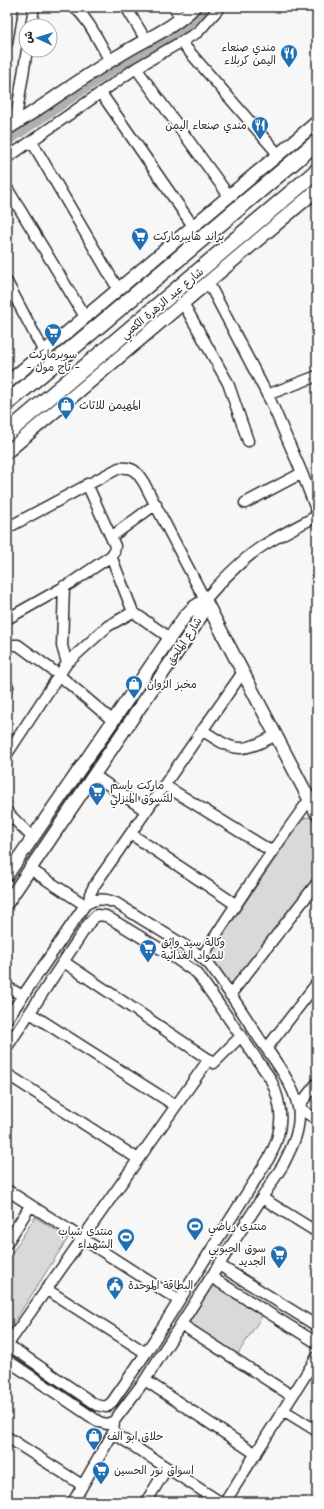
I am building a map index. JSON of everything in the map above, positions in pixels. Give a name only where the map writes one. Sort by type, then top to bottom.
[{"type":"main road","points":[[7,403],[317,142]]},
{"type":"main road","name":"شارع عبد الزهرة الكعبي","points":[[7,433],[117,342],[317,172]]},
{"type":"main road","points":[[100,324],[104,336],[117,342]]},
{"type":"main road","points":[[69,350],[80,359],[80,372]]},
{"type":"street","points":[[7,43],[13,7]]},
{"type":"street","points":[[32,18],[34,7]]},
{"type":"street","points":[[73,7],[79,10],[110,61]]},
{"type":"street","points":[[126,7],[146,40]]},
{"type":"street","points":[[174,7],[181,19]]},
{"type":"street","points":[[11,126],[40,109],[110,61],[169,28],[194,7]]},
{"type":"street","points":[[7,158],[136,68],[198,32],[220,7]]},
{"type":"street","points":[[181,42],[278,154]]},
{"type":"street","points":[[11,126],[25,58]]},
{"type":"street","points":[[136,68],[229,196]]},
{"type":"street","points":[[101,93],[193,226]]},
{"type":"street","points":[[7,383],[317,122]]},
{"type":"street","points":[[32,142],[118,290]]},
{"type":"street","points":[[7,188],[85,317]]},
{"type":"street","points":[[7,452],[317,190]]},
{"type":"street","points":[[7,282],[44,352]]},
{"type":"street","points":[[208,282],[267,395],[302,473],[317,512]]},
{"type":"street","points":[[183,303],[228,383],[248,441]]},
{"type":"street","points":[[267,395],[317,376]]},
{"type":"street","points":[[7,528],[119,468],[126,467],[137,472],[156,504],[317,814]]},
{"type":"street","points":[[245,503],[302,473]]},
{"type":"street","points":[[7,618],[64,586],[111,556],[114,552],[115,546],[87,484]]},
{"type":"street","points":[[111,537],[156,504]]},
{"type":"street","points":[[205,600],[225,577],[243,560],[261,547],[317,516]]},
{"type":"street","points":[[111,556],[134,612],[170,638]]},
{"type":"street","points":[[64,586],[62,646],[67,663]]},
{"type":"street","name":"شارع الملحق","points":[[7,875],[189,611],[205,600]]},
{"type":"street","name":"شارع الملحق","points":[[7,903],[198,621],[203,611],[205,600]]},
{"type":"street","points":[[7,754],[67,663],[108,626],[134,612]]},
{"type":"street","points":[[7,645],[18,645],[59,675],[113,721]]},
{"type":"street","points":[[7,1019],[87,904],[94,886],[243,672]]},
{"type":"street","points":[[202,730],[224,745],[239,748],[250,748],[276,735]]},
{"type":"street","points":[[94,775],[146,811]]},
{"type":"street","points":[[164,785],[271,851]]},
{"type":"street","points":[[202,957],[235,904],[271,851],[309,800]]},
{"type":"street","points":[[7,812],[33,838]]},
{"type":"street","points":[[131,834],[235,904]]},
{"type":"street","points":[[30,869],[87,904]]},
{"type":"street","points":[[230,995],[317,883]]},
{"type":"street","points":[[7,1360],[99,1422],[107,1424],[114,1421],[145,1380],[283,1165],[296,1137],[299,1125],[298,1107],[286,1079],[267,1048],[209,964],[202,957],[116,903],[99,899],[87,904]]},
{"type":"street","points":[[7,1046],[93,918],[97,915],[106,916],[175,957],[197,973],[270,1078],[276,1089],[281,1112],[281,1124],[275,1147],[146,1353],[112,1402],[106,1407]]},
{"type":"street","points":[[64,962],[214,1063],[241,1036]]},
{"type":"street","points":[[267,1048],[317,982]]},
{"type":"street","points":[[7,987],[23,996]]},
{"type":"street","points":[[30,1013],[176,1106]]},
{"type":"street","points":[[234,1026],[245,1017]]},
{"type":"street","points":[[73,1502],[113,1433],[114,1421],[106,1407],[96,1405],[7,1344],[210,1059]]},
{"type":"street","points":[[7,1074],[138,1159]]},
{"type":"street","points":[[298,1107],[317,1083]]},
{"type":"street","points":[[298,1107],[317,1120]]},
{"type":"street","points":[[7,1190],[178,1300]]},
{"type":"street","points":[[262,1198],[316,1230]]},
{"type":"street","points":[[7,1243],[30,1206]]},
{"type":"street","points":[[235,1213],[248,1221]]},
{"type":"street","points":[[219,1265],[317,1326]]},
{"type":"street","points":[[211,1277],[317,1343]]},
{"type":"street","points":[[46,1289],[146,1353]]},
{"type":"street","points":[[181,1324],[292,1396]]},
{"type":"street","points":[[225,1502],[317,1358]]},
{"type":"street","points":[[145,1380],[256,1454]]},
{"type":"street","points":[[283,1410],[317,1431]]},
{"type":"street","points":[[113,1433],[220,1502]]},
{"type":"street","points":[[7,1437],[82,1485]]},
{"type":"street","points":[[146,1502],[167,1468]]},
{"type":"shaded area","points":[[308,817],[313,819],[317,829],[317,875],[231,985],[215,964],[213,960],[213,950],[301,821]]},
{"type":"shaded area","points":[[35,1217],[68,1238],[7,1333],[7,1261]]},
{"type":"shaded area","points":[[213,1285],[262,1316],[237,1355],[188,1324]]},
{"type":"waterway","points":[[7,142],[116,68],[189,26],[210,7]]},
{"type":"place","name":"مندي صنعاء اليمن كربلاء","points":[[289,68]]},
{"type":"place","name":"مندي صنعاء اليمن","points":[[260,140]]},
{"type":"place","name":"براند هايبرماركت","points":[[140,251]]},
{"type":"place","name":"سوبرماركت - تاج مول -","points":[[53,347]]},
{"type":"place","name":"المهيمن للاثاث","points":[[66,420]]},
{"type":"place","name":"مخبز الروان","points":[[134,699]]},
{"type":"place","name":"ماركت باسم للتسوق المنزلي","points":[[97,806]]},
{"type":"place","name":"وكالة سيد واثق للمواد الغذائية","points":[[148,963]]},
{"type":"place","name":"منتدى رياضي","points":[[195,1241]]},
{"type":"place","name":"منتدى شباب الشهداء","points":[[126,1252]]},
{"type":"place","name":"سوق الحبوبي الجديد","points":[[279,1269]]},
{"type":"place","name":"البطاقة الموحدة","points":[[115,1300]]},
{"type":"place","name":"حلاق ابو الف","points":[[94,1451]]},
{"type":"place","name":"اسواق نور الحسين","points":[[101,1485]]}]
